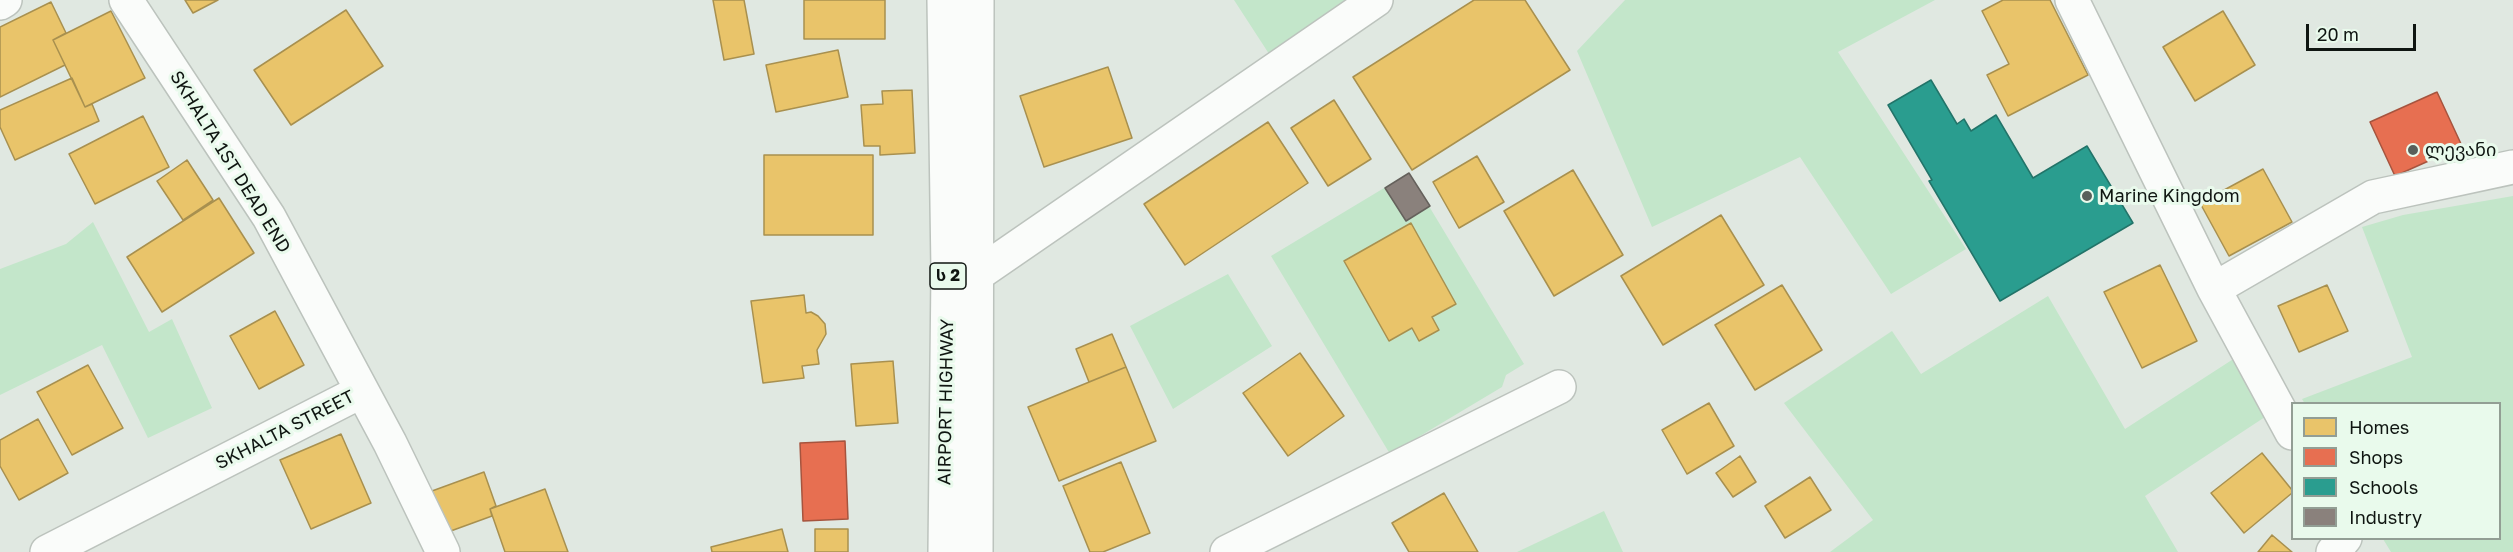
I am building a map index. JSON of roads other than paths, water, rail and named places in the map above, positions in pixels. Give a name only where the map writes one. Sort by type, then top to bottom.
[{"type":"main road","points":[[0,3],[5,0]]},
{"type":"main road","name":"SKHALTA 1ST DEAD END","points":[[126,0],[268,217],[362,391]]},
{"type":"main road","name":"AIRPORT HIGHWAY","points":[[944,0],[948,271],[945,552]]},
{"type":"main road","name":"AIRPORT HIGHWAY","points":[[976,0],[978,274],[976,552]]},
{"type":"main road","points":[[978,274],[1376,0]]},
{"type":"main road","points":[[2072,0],[2214,289],[2291,431]]},
{"type":"main road","points":[[2214,289],[2373,197],[2513,167]]},
{"type":"main road","points":[[1227,552],[1558,387]]},
{"type":"main road","name":"SKHALTA STREET","points":[[47,552],[362,391],[443,552]]},
{"type":"main road","points":[[2333,552],[2342,540]]},
{"type":"place","name":"ლევანი","points":[[2413,150]]},
{"type":"place","name":"Marine Kingdom","points":[[2087,196]]}]
